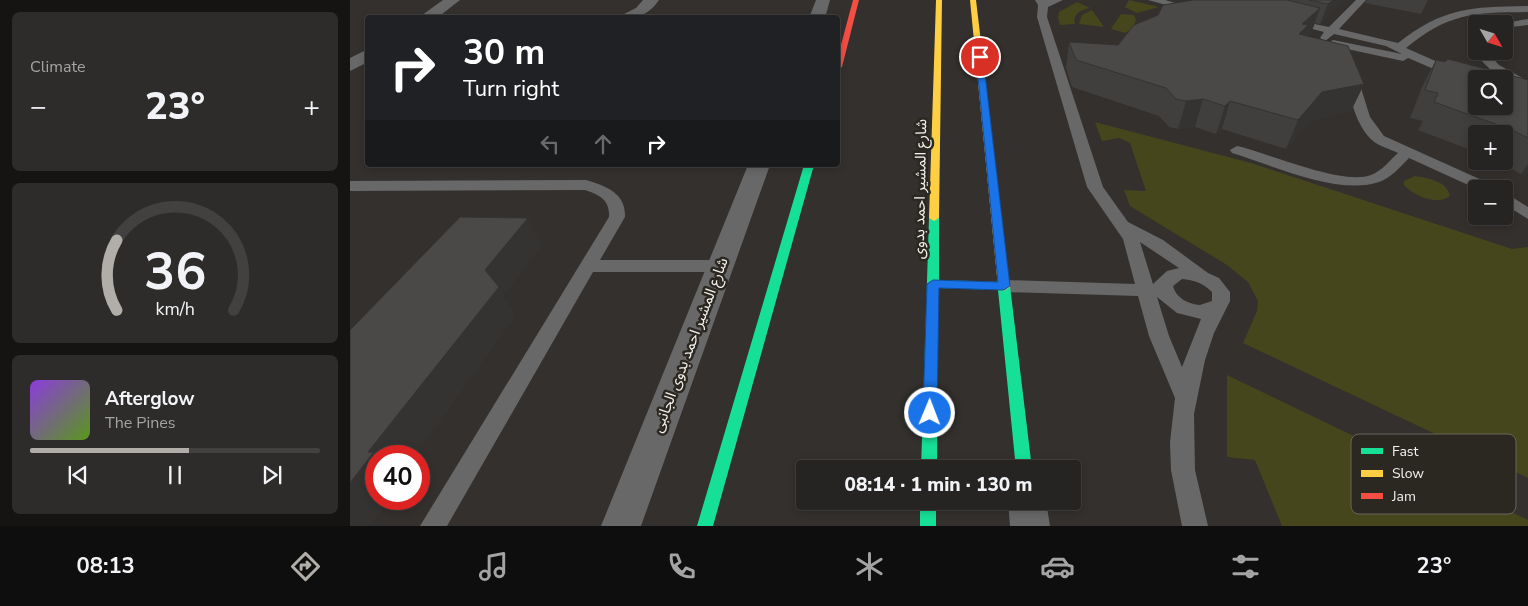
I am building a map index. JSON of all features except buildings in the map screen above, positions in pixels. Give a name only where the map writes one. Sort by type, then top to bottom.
[{"type":"street","points":[[430,15],[453,0]]},
{"type":"street","points":[[631,15],[640,11],[652,0]]},
{"type":"street","points":[[818,15],[824,0]]},
{"type":"street","points":[[840,60],[856,0]]},
{"type":"street","name":"شارع المشير احمد بدوى","points":[[929,460],[939,0]]},
{"type":"street","points":[[973,0],[1023,460]]},
{"type":"street","points":[[350,66],[365,56]]},
{"type":"street","name":"شارع المشير احمد بدوى الجانبى","points":[[621,526],[758,167]]},
{"type":"street","points":[[705,526],[808,167]]},
{"type":"street","points":[[933,284],[1004,286]]},
{"type":"street","points":[[928,510],[928,526]]},
{"type":"street","points":[[1028,510],[1030,526]]},
{"type":"lane","points":[[1058,0],[1042,3],[1042,17],[1095,187],[1105,206],[1124,226],[1172,254],[1212,281],[1222,295],[1221,302],[1216,308],[1200,342],[1184,395],[1182,438],[1185,489],[1195,526]]},
{"type":"lane","points":[[1153,0],[1199,11]]},
{"type":"lane","points":[[1323,41],[1361,0]]},
{"type":"lane","points":[[1400,47],[1430,24],[1446,18],[1479,10],[1528,9]]},
{"type":"lane","points":[[1276,18],[1400,47],[1422,60],[1468,80]]},
{"type":"lane","points":[[1513,24],[1528,22]]},
{"type":"lane","points":[[1285,32],[1343,46],[1422,60]]},
{"type":"lane","points":[[1343,46],[1366,124],[1379,139],[1470,180]]},
{"type":"lane","points":[[1487,60],[1503,73],[1528,86]]},
{"type":"lane","points":[[1237,150],[1328,177],[1353,182],[1374,180],[1407,152]]},
{"type":"lane","points":[[350,186],[571,184],[600,188],[615,200],[618,208],[617,217],[433,526]]},
{"type":"lane","points":[[1513,203],[1528,214]]},
{"type":"lane","points":[[1124,226],[1155,291],[1166,355],[1184,395]]},
{"type":"lane","points":[[587,266],[720,266]]},
{"type":"lane","points":[[1155,291],[1173,275],[1182,273],[1202,276]]},
{"type":"lane","points":[[1004,286],[1155,291],[1186,309],[1197,311],[1216,308]]},
{"type":"shaded area","points":[[1129,0],[1159,7],[1137,13],[1125,7]]},
{"type":"shaded area","points":[[1077,2],[1090,8],[1076,15],[1075,24],[1060,25],[1059,12]]},
{"type":"shaded area","points":[[1092,10],[1104,27],[1079,24],[1082,15]]},
{"type":"shaded area","points":[[1121,14],[1134,15],[1136,20],[1132,29],[1125,33],[1111,29]]},
{"type":"shaded area","points":[[1095,122],[1251,163],[1512,249],[1528,247],[1528,478],[1516,472],[1516,434],[1435,434],[1243,343],[1257,311],[1258,301],[1248,282],[1227,265],[1130,206],[1124,190],[1146,191],[1130,143],[1119,138],[1102,141]]},
{"type":"shaded area","points":[[1415,176],[1431,179],[1441,184],[1450,196],[1445,199],[1432,200],[1414,193],[1404,185],[1404,181]]},
{"type":"shaded area","points":[[1227,375],[1351,435],[1351,514],[1516,514],[1528,520],[1528,526],[1282,526],[1255,460],[1227,457]]},
{"type":"traffic: fast","points":[[705,526],[808,167]]},
{"type":"traffic: fast","points":[[929,460],[934,218]]},
{"type":"traffic: fast","points":[[933,284],[1004,286]]},
{"type":"traffic: fast","points":[[1004,287],[1023,460]]},
{"type":"traffic: fast","points":[[928,510],[928,526]]},
{"type":"traffic: slow","points":[[934,218],[939,0]]},
{"type":"traffic: slow","points":[[973,0],[1004,287]]},
{"type":"traffic: jam","points":[[840,60],[856,0]]},
{"type":"route","points":[[930,413],[933,284],[1004,286],[980,57]]}]
